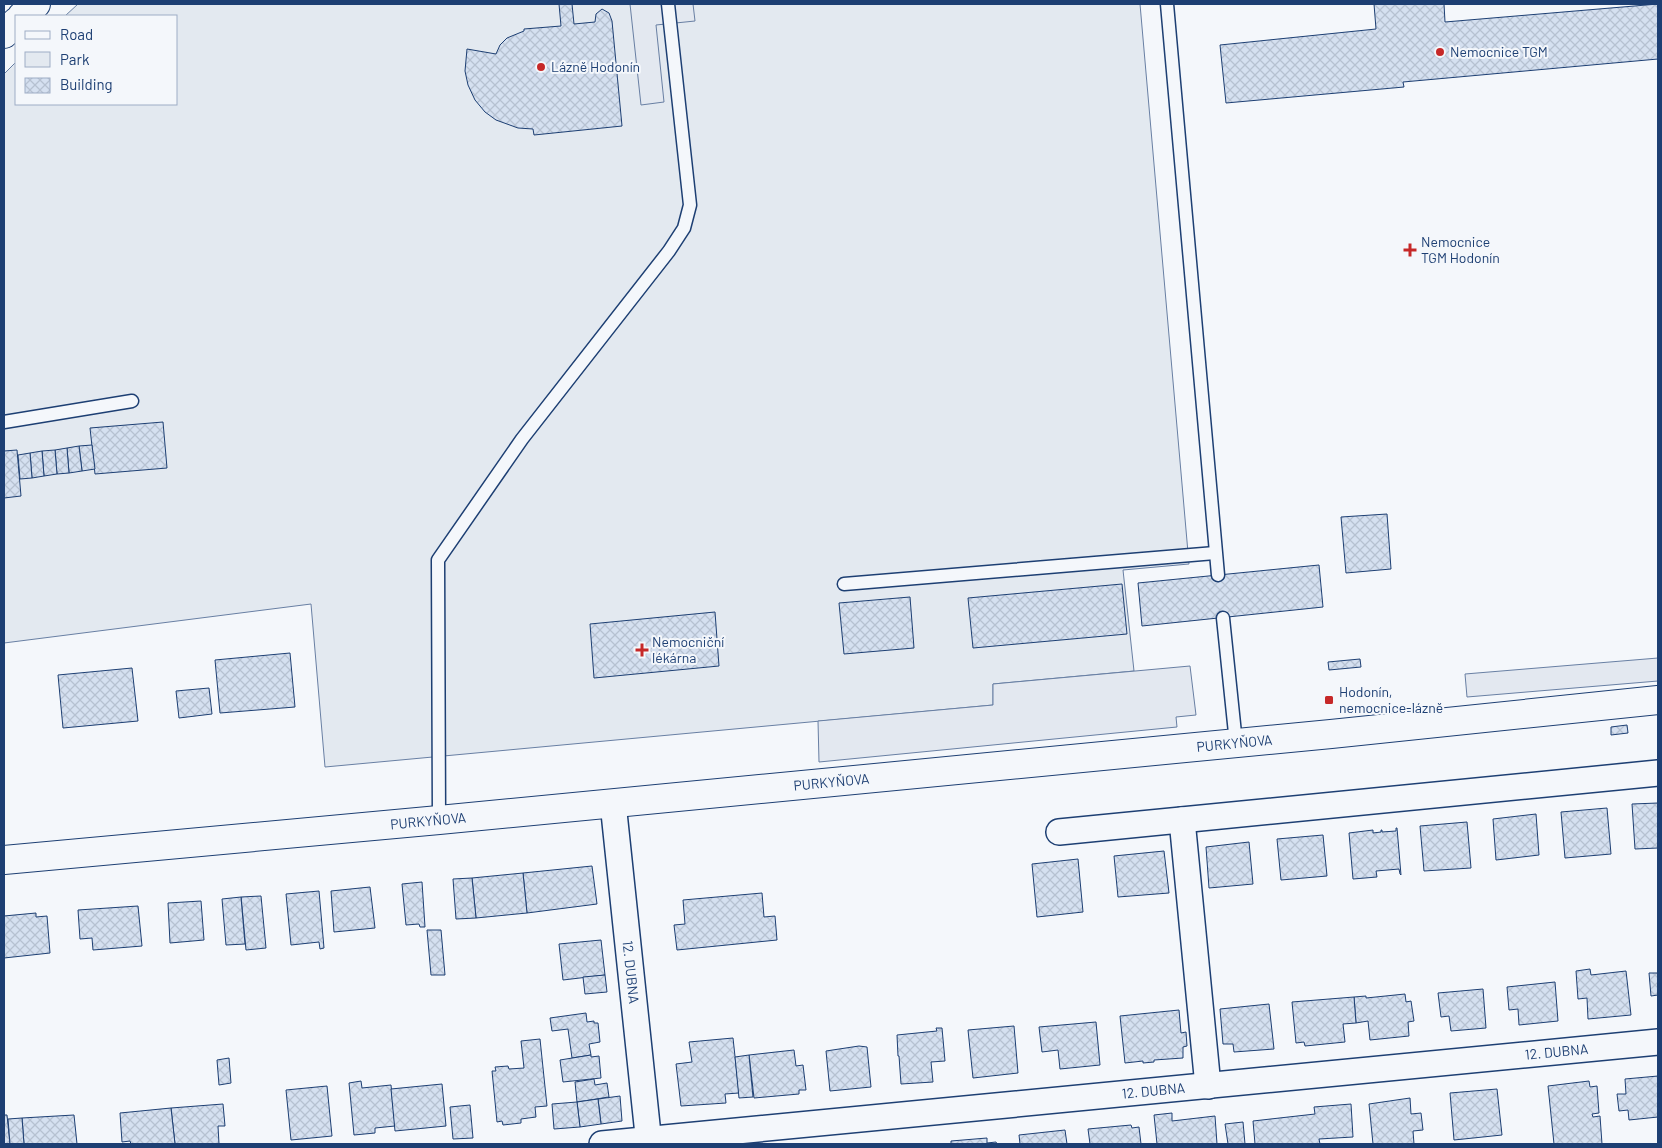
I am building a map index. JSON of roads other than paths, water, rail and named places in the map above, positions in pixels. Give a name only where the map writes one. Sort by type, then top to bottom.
[{"type":"street","points":[[23,15],[36,4]]},
{"type":"street","points":[[4,34],[15,23]]},
{"type":"street","name":"PURKYŇOVA","points":[[4,860],[1236,743],[1658,700]]},
{"type":"street","points":[[1060,832],[1658,772]]},
{"type":"street","name":"12. DUBNA","points":[[613,803],[649,1142]]},
{"type":"street","points":[[1182,820],[1208,1086]]},
{"type":"street","name":"12. DUBNA","points":[[602,1144],[649,1142],[1658,1042]]},
{"type":"lane","points":[[439,820],[438,560],[522,438],[669,251],[684,228],[690,205],[668,4]]},
{"type":"lane","points":[[1167,4],[1218,575]]},
{"type":"lane","points":[[4,422],[132,401]]},
{"type":"lane","points":[[844,584],[1216,553]]},
{"type":"lane","points":[[1223,618],[1236,743]]},
{"type":"place","name":"Nemocnice TGM","points":[[1440,52]]},
{"type":"place","name":"Lázně Hodonín","points":[[541,67]]},
{"type":"place","name":"Nemocnice TGM Hodonín","points":[[1410,250]]},
{"type":"place","name":"Nemocniční lékárna","points":[[642,650]]},
{"type":"place","name":"Hodonín, nemocnice-lázně","points":[[1329,700]]}]
